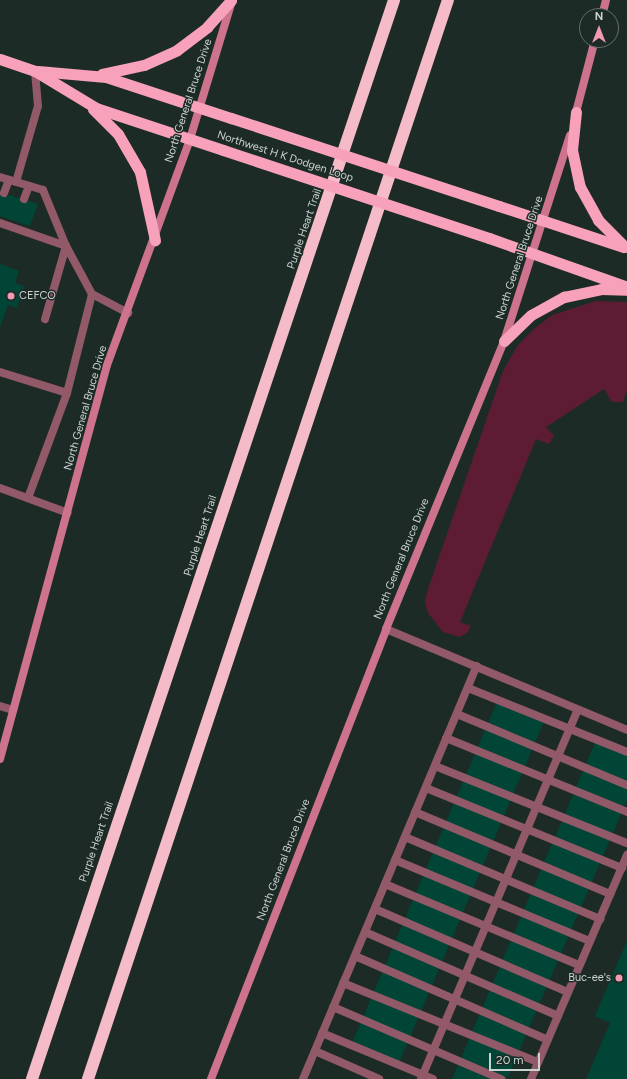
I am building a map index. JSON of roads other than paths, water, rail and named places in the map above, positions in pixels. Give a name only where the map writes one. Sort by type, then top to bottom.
[{"type":"highway","points":[[80,74],[113,72],[159,59],[193,39],[232,0]]},
{"type":"highway","points":[[382,38],[389,0]]},
{"type":"highway","name":"Purple Heart Trail","points":[[32,1079],[53,1009],[394,0]]},
{"type":"highway","points":[[88,1079],[448,0]]},
{"type":"highway","name":"Northwest H K Dodgen Loop","points":[[0,59],[35,71],[87,103],[190,139],[489,238],[627,287]]},
{"type":"highway","name":"Northwest H K Dodgen Loop","points":[[35,71],[106,77],[626,248]]},
{"type":"highway","points":[[87,103],[118,134],[140,172],[155,240]]},
{"type":"highway","points":[[576,112],[572,150],[580,187],[598,220],[626,248]]},
{"type":"highway","points":[[504,341],[531,315],[564,297],[601,289],[627,290]]},
{"type":"highway","points":[[23,1079],[53,1009]]},
{"type":"main road","name":"North General Bruce Drive","points":[[0,760],[107,365],[155,240],[190,139],[232,0]]},
{"type":"main road","name":"North General Bruce Drive","points":[[211,1079],[386,629],[504,341],[545,221],[593,48]]},
{"type":"lane","points":[[4,193],[12,181],[38,106],[35,71]]},
{"type":"lane","points":[[0,177],[43,190],[66,246],[92,294],[128,313]]},
{"type":"lane","points":[[24,199],[29,186]]},
{"type":"lane","points":[[0,223],[16,225],[66,246]]},
{"type":"lane","points":[[45,319],[66,246]]},
{"type":"lane","points":[[28,498],[67,393],[92,294]]},
{"type":"lane","points":[[0,372],[67,393]]},
{"type":"lane","points":[[0,488],[68,513]]},
{"type":"lane","points":[[386,629],[627,730]]},
{"type":"lane","points":[[303,1079],[477,666]]},
{"type":"lane","points":[[468,688],[627,752]]},
{"type":"lane","points":[[0,706],[13,710]]},
{"type":"lane","points":[[422,1077],[578,710]]},
{"type":"lane","points":[[457,714],[627,785]]},
{"type":"lane","points":[[446,738],[627,812]]},
{"type":"lane","points":[[435,766],[627,843]]},
{"type":"lane","points":[[426,788],[622,868]]},
{"type":"lane","points":[[416,812],[610,894]]},
{"type":"lane","points":[[404,838],[600,919]]},
{"type":"lane","points":[[531,1079],[627,855]]},
{"type":"lane","points":[[395,860],[590,941]]},
{"type":"lane","points":[[385,884],[579,966]]},
{"type":"lane","points":[[375,909],[568,992]]},
{"type":"lane","points":[[365,932],[558,1016]]},
{"type":"lane","points":[[355,956],[548,1040]]},
{"type":"lane","points":[[343,983],[538,1062]]},
{"type":"lane","points":[[333,1007],[501,1079]]},
{"type":"lane","points":[[322,1033],[422,1077],[433,1079]]},
{"type":"lane","points":[[315,1051],[379,1079]]},
{"type":"place","name":"CEFCO","points":[[11,296]]},
{"type":"place","name":"Buc-ee's","points":[[619,978]]}]
